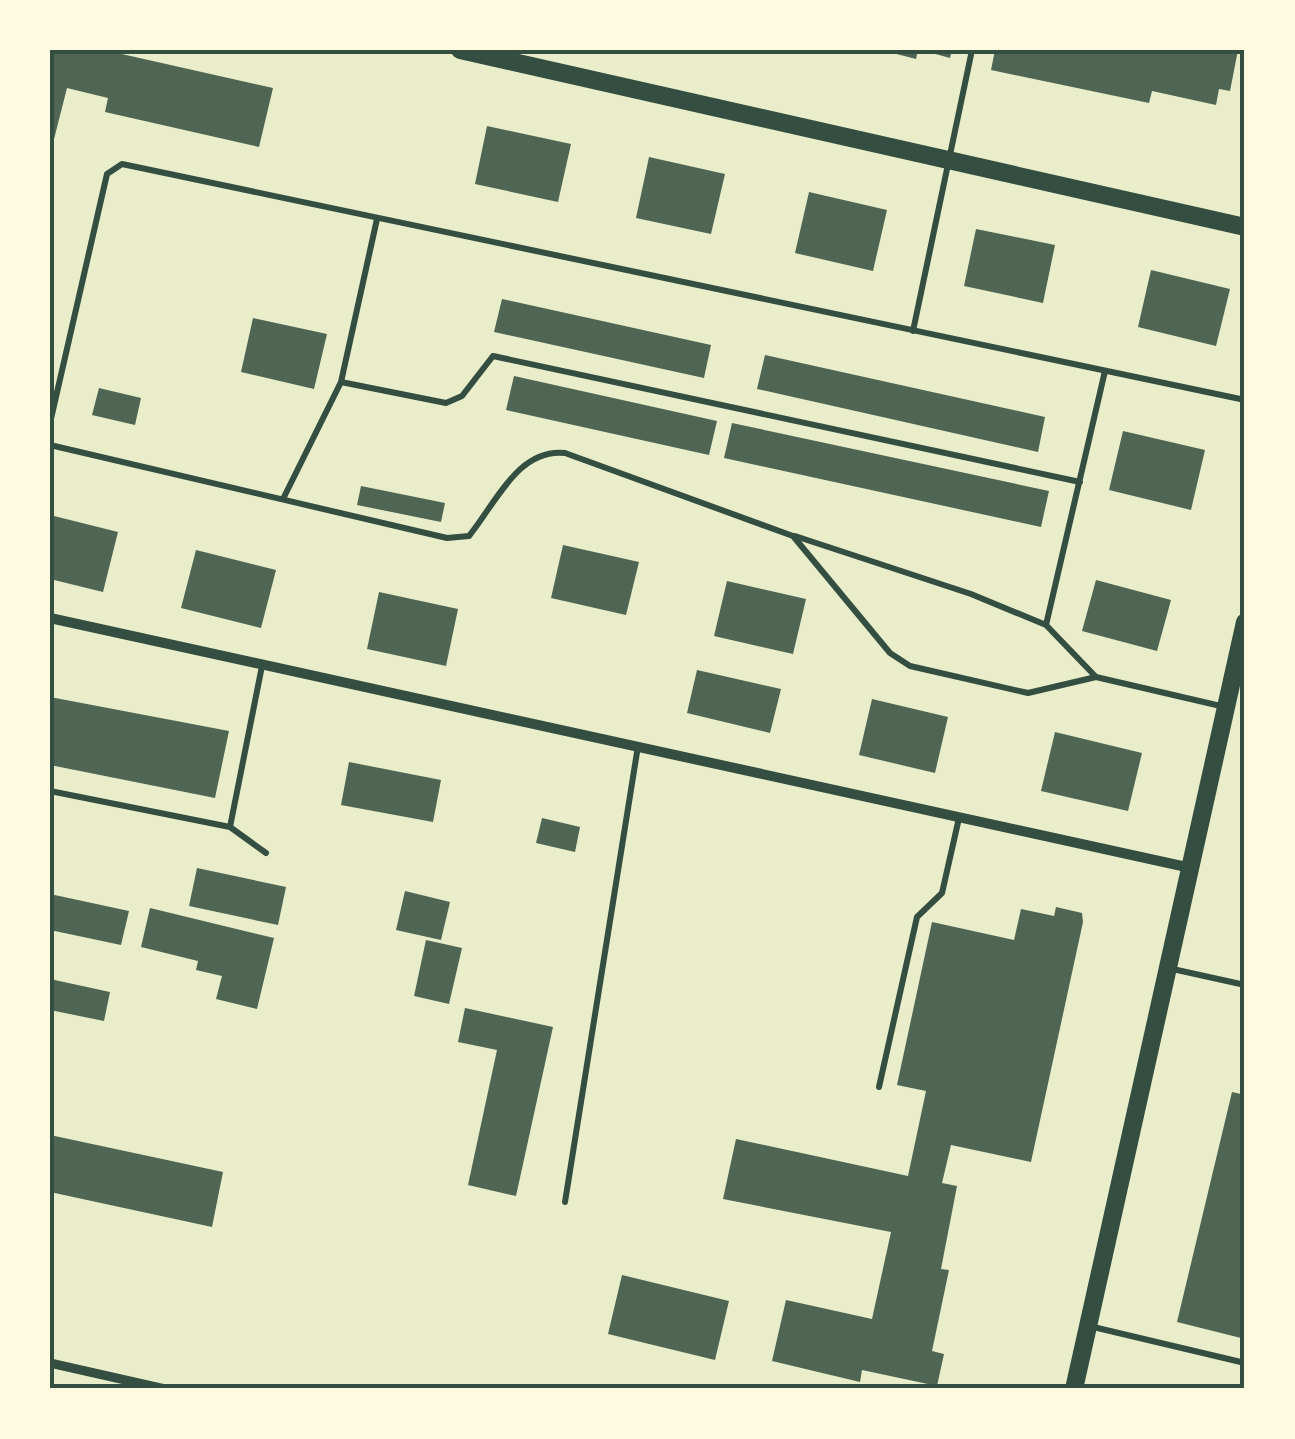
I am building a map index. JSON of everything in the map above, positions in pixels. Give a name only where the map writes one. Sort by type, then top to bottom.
[{"type":"street","points":[[460,50],[1245,227]]},
{"type":"street","points":[[50,618],[1191,868]]},
{"type":"street","points":[[1074,1389],[1245,622]]},
{"type":"street","points":[[50,1363],[165,1389]]},
{"type":"lane","points":[[913,331],[972,50]]},
{"type":"lane","points":[[50,423],[107,174],[122,164],[1245,400]]},
{"type":"lane","points":[[284,498],[341,382],[377,219]]},
{"type":"lane","points":[[341,382],[446,402],[462,396],[492,356],[1080,482]]},
{"type":"lane","points":[[1046,625],[1105,372]]},
{"type":"lane","points":[[50,445],[447,538],[470,536],[529,457],[546,451],[598,463],[793,536],[971,594],[1046,625],[1096,676]]},
{"type":"lane","points":[[793,536],[890,653],[910,666],[1028,694],[1096,676],[1227,707]]},
{"type":"lane","points":[[230,827],[262,664]]},
{"type":"lane","points":[[565,1202],[638,745]]},
{"type":"lane","points":[[50,791],[230,827],[266,854]]},
{"type":"lane","points":[[879,1087],[916,918],[942,893],[960,817]]},
{"type":"lane","points":[[1168,968],[1245,984]]},
{"type":"lane","points":[[1088,1326],[1245,1364]]},
{"type":"building","points":[[50,50],[104,50],[273,88],[259,147],[105,112],[108,98],[67,88],[50,155]]},
{"type":"building","points":[[881,50],[918,50],[916,59]]},
{"type":"building","points":[[921,50],[952,50],[950,58]]},
{"type":"building","points":[[995,50],[1238,50],[1230,91],[1219,89],[1216,105],[1152,91],[1149,103],[991,70]]},
{"type":"building","points":[[487,126],[571,144],[558,202],[475,184]]},
{"type":"building","points":[[649,157],[725,174],[711,234],[636,218]]},
{"type":"building","points":[[809,192],[887,210],[873,271],[795,253]]},
{"type":"building","points":[[976,229],[1055,245],[1043,303],[964,286]]},
{"type":"building","points":[[1151,270],[1230,289],[1216,346],[1138,327]]},
{"type":"building","points":[[502,299],[711,345],[704,378],[494,332]]},
{"type":"building","points":[[253,318],[327,334],[314,389],[241,372]]},
{"type":"building","points":[[765,355],[1045,417],[1038,452],[757,389]]},
{"type":"building","points":[[514,376],[717,421],[709,455],[506,410]]},
{"type":"building","points":[[99,388],[141,398],[135,425],[92,415]]},
{"type":"building","points":[[732,423],[1049,491],[1041,527],[724,458]]},
{"type":"building","points":[[1123,431],[1205,450],[1191,510],[1109,490]]},
{"type":"building","points":[[361,486],[445,503],[441,522],[357,505]]},
{"type":"building","points":[[50,515],[118,532],[103,592],[50,579]]},
{"type":"building","points":[[563,545],[639,562],[626,615],[551,598]]},
{"type":"building","points":[[196,550],[276,570],[261,628],[181,608]]},
{"type":"building","points":[[1096,580],[1171,600],[1157,651],[1082,631]]},
{"type":"building","points":[[727,581],[806,599],[793,654],[714,636]]},
{"type":"building","points":[[379,592],[458,609],[446,666],[367,649]]},
{"type":"building","points":[[697,670],[781,689],[770,733],[687,713]]},
{"type":"building","points":[[50,697],[229,731],[215,798],[50,765]]},
{"type":"building","points":[[872,699],[948,717],[935,773],[859,755]]},
{"type":"building","points":[[1055,732],[1142,753],[1128,811],[1041,791]]},
{"type":"building","points":[[349,762],[441,780],[433,822],[341,805]]},
{"type":"building","points":[[542,818],[580,827],[575,852],[536,843]]},
{"type":"building","points":[[197,868],[286,887],[278,925],[189,906]]},
{"type":"building","points":[[405,891],[450,902],[441,940],[396,930]]},
{"type":"building","points":[[50,894],[129,911],[121,945],[50,930]]},
{"type":"building","points":[[1056,907],[1082,913],[1083,922],[1031,1162],[951,1145],[942,1183],[957,1186],[941,1269],[949,1270],[932,1351],[944,1354],[937,1386],[862,1370],[860,1382],[772,1361],[786,1300],[872,1319],[891,1232],[723,1199],[736,1139],[908,1176],[926,1091],[897,1085],[932,922],[1014,940],[1021,909],[1054,916]]},
{"type":"building","points":[[150,908],[274,938],[257,1009],[216,999],[222,976],[196,970],[198,961],[141,947]]},
{"type":"building","points":[[426,940],[462,948],[449,1004],[414,996]]},
{"type":"building","points":[[50,979],[110,992],[104,1021],[50,1010]]},
{"type":"building","points":[[465,1008],[553,1027],[516,1196],[468,1185],[497,1050],[458,1042]]},
{"type":"building","points":[[1232,1092],[1245,1095],[1241,1338],[1177,1322]]},
{"type":"building","points":[[50,1135],[223,1172],[212,1227],[50,1192]]},
{"type":"building","points":[[622,1275],[729,1301],[715,1360],[608,1334]]}]
